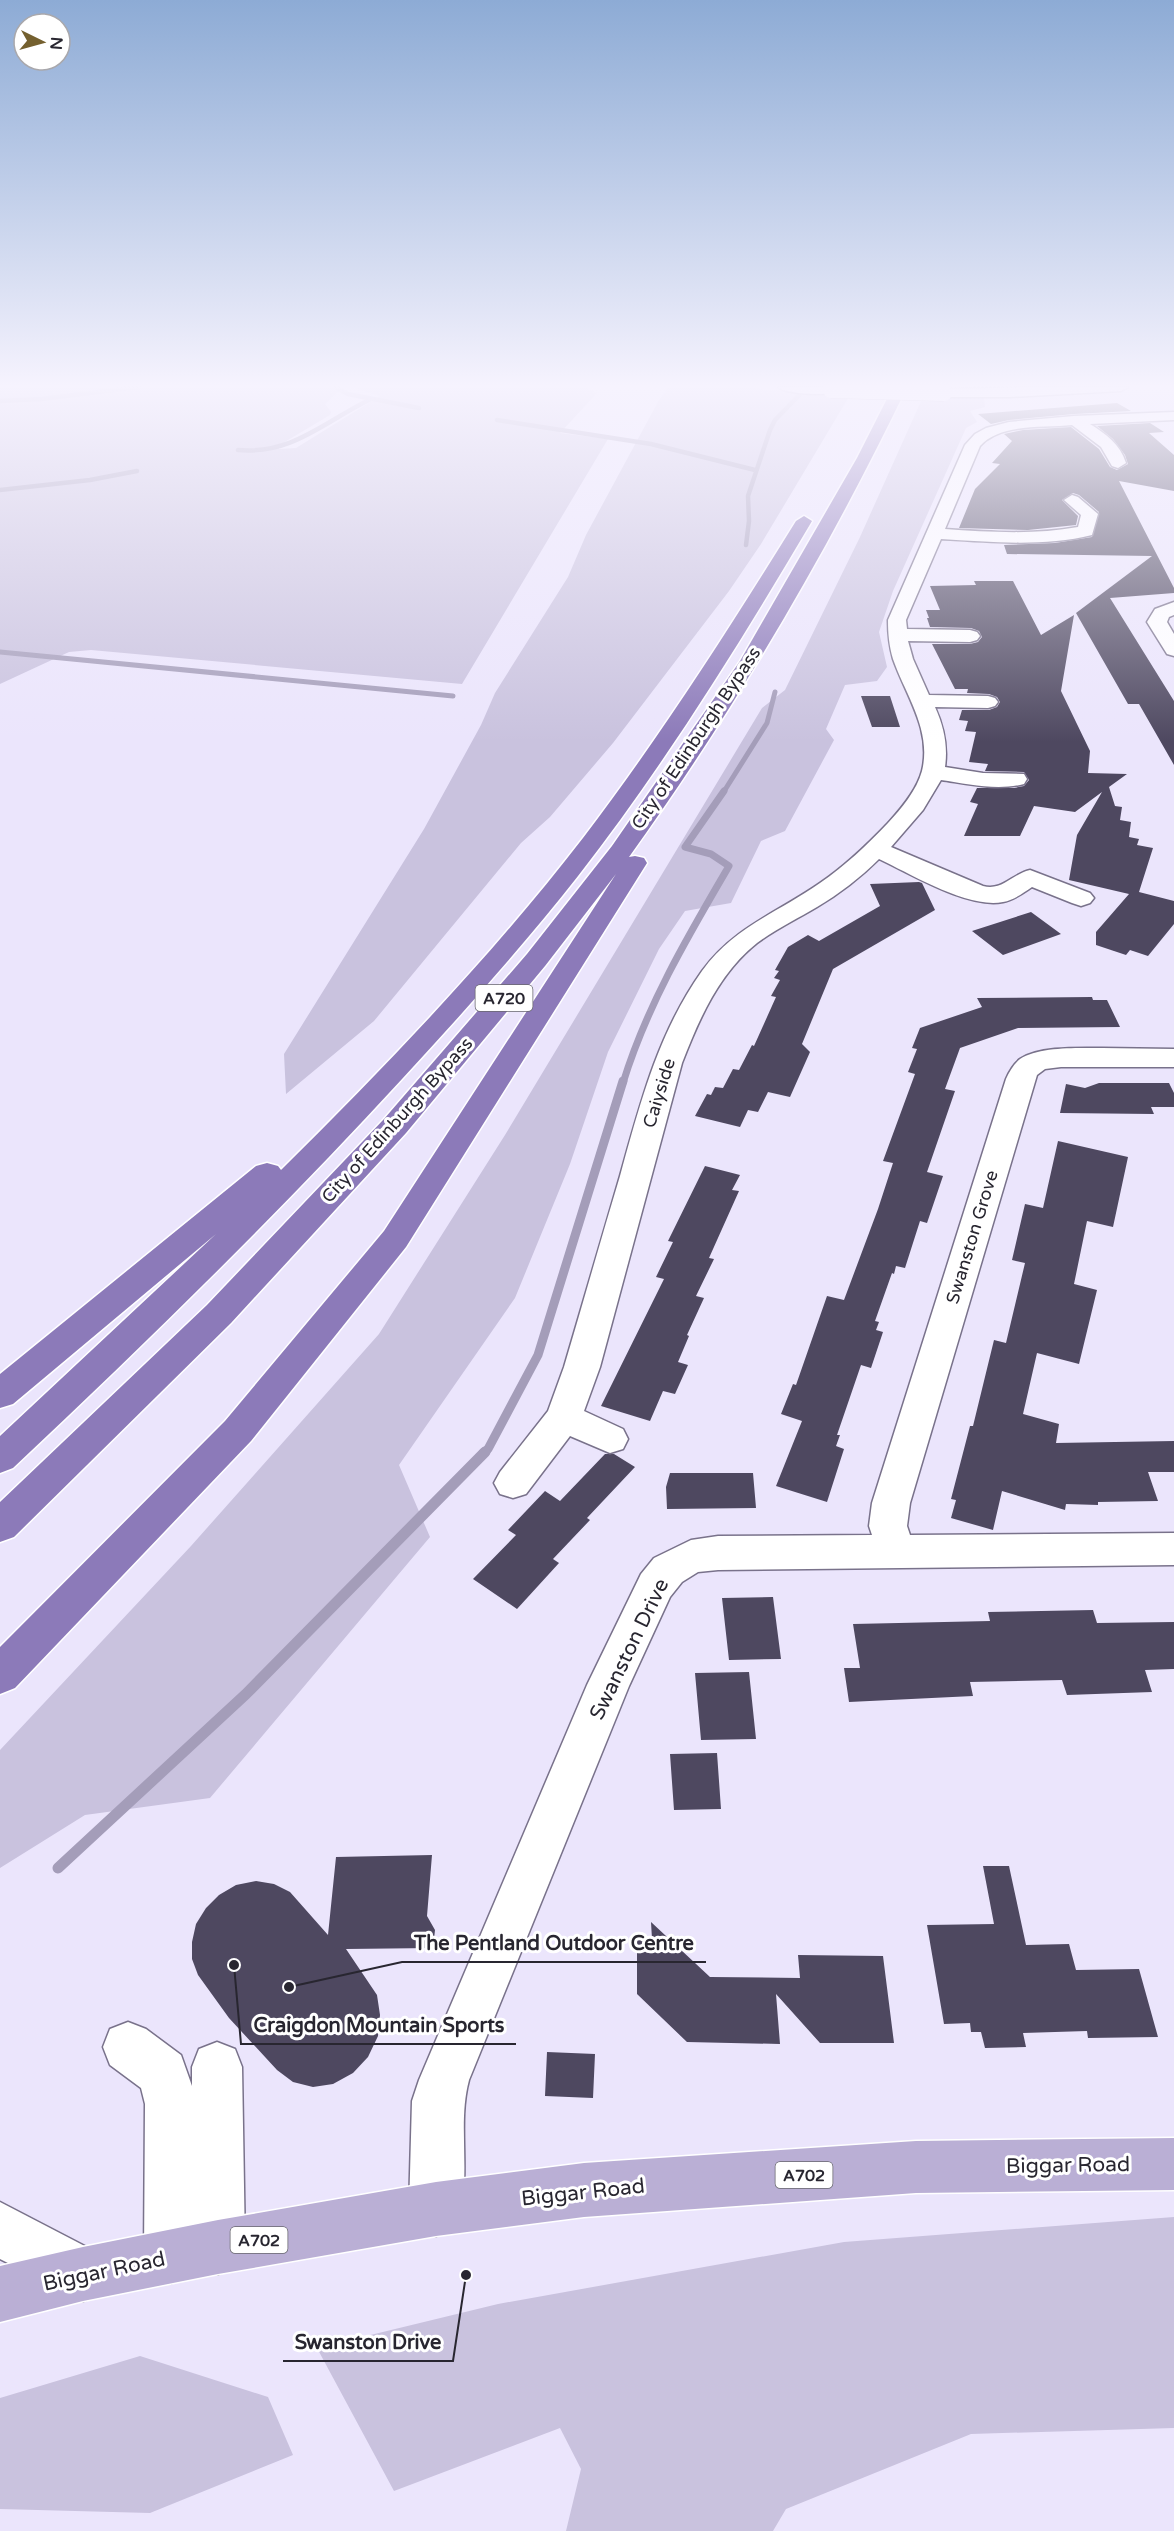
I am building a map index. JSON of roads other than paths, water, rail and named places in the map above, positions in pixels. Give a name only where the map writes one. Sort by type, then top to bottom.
[{"type":"highway","name":"City of Edinburgh Bypass","points":[[0,1458],[220,1249],[348,1120],[528,922],[591,843],[649,762],[756,600],[813,505]]},
{"type":"highway","name":"City of Edinburgh Bypass","points":[[0,1526],[219,1314],[395,1126],[536,960],[621,851],[750,661],[838,505]]},
{"type":"highway","points":[[0,1675],[238,1431],[395,1239],[700,760],[750,661]]},
{"type":"highway","points":[[0,1394],[239,1198],[302,1140],[421,1019],[649,762]]},
{"type":"main road","name":"Biggar Road","points":[[0,2294],[194,2251],[436,2209],[584,2190],[916,2167],[1174,2164]]},
{"type":"street","points":[[947,505],[897,620],[896,635],[969,636]]},
{"type":"street","points":[[935,534],[989,537],[1065,535],[1086,531],[1090,514],[1079,505]]},
{"type":"street","points":[[1174,608],[1162,613],[1157,622],[1174,650]]},
{"type":"street","name":"Caiyside","points":[[513,1483],[564,1417],[582,1367],[661,1082],[674,1045],[711,975],[741,944],[775,920],[818,897],[875,849],[923,795],[933,772],[934,731],[896,635]]},
{"type":"street","points":[[922,701],[988,702]]},
{"type":"street","points":[[933,772],[983,780],[1016,779]]},
{"type":"street","points":[[875,849],[895,856],[938,878],[988,896],[1001,895],[1030,877],[1081,898]]},
{"type":"street","name":"Swanston Grove","points":[[896,1551],[888,1526],[891,1503],[1020,1079],[1027,1068],[1036,1062],[1060,1059],[1174,1058]]},
{"type":"street","points":[[564,1417],[610,1439]]},
{"type":"street","name":"Swanston Drive","points":[[436,2209],[438,2101],[444,2080],[604,1696],[655,1586],[668,1570],[691,1557],[718,1553],[1174,1549]]},
{"type":"street","points":[[128,2047],[163,2073],[171,2104],[194,2251]]},
{"type":"street","points":[[194,2251],[217,2067]]},
{"type":"street","points":[[0,2229],[83,2274]]},
{"type":"waterway","points":[[746,545],[748,505]]},
{"type":"waterway","points":[[0,652],[453,696]]},
{"type":"waterway","points":[[723,793],[767,723],[775,692]]},
{"type":"waterway","points":[[623,1083],[656,999],[729,866],[711,854],[685,847],[724,791]]},
{"type":"waterway","points":[[483,1453],[488,1449],[538,1355],[623,1081]]},
{"type":"waterway","points":[[58,1868],[246,1694],[485,1452]]},
{"type":"place","name":"Craigdon Mountain Sports","points":[[234,1965]]},
{"type":"place","name":"The Pentland Outdoor Centre","points":[[289,1987]]},
{"type":"place","name":"Swanston Drive","points":[[466,2275]]}]
